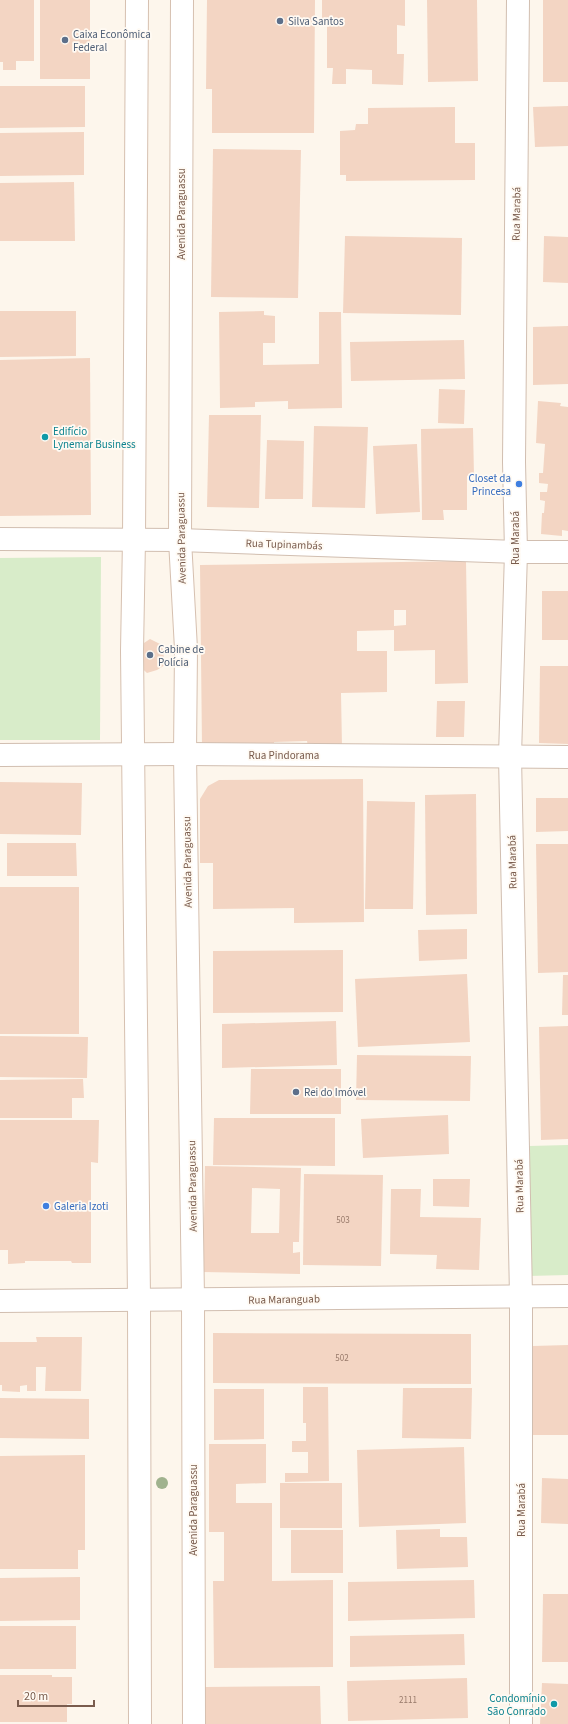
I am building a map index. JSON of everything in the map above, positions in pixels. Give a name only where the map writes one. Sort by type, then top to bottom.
[{"type":"street","points":[[137,0],[132,651],[139,1299],[140,1724]]},
{"type":"street","name":"Avenida Paraguassu","points":[[182,0],[180,540],[186,649],[185,754],[193,1299],[194,1724]]},
{"type":"street","name":"Rua Marabá","points":[[518,0],[514,462],[516,552],[510,756],[521,1296],[521,1724]]},
{"type":"street","name":"Rua Tupinambás","points":[[0,539],[180,540],[516,552],[568,552]]},
{"type":"street","name":"Rua Pindorama","points":[[0,755],[185,754],[568,757]]},
{"type":"street","name":"Rua Maranguab","points":[[0,1301],[568,1296]]},
{"type":"green space","points":[[101,557],[100,740],[0,740],[0,558]]},
{"type":"green space","points":[[568,1145],[568,1275],[528,1276],[529,1146]]},
{"type":"building","points":[[0,0],[34,0],[34,61],[16,61],[16,70],[3,70],[3,62],[0,62]]},
{"type":"building","name":"Caixa Econômica Federal","points":[[40,0],[90,0],[90,79],[40,79]]},
{"type":"building","points":[[207,0],[315,0],[314,133],[212,133],[212,89],[206,89]]},
{"type":"building","points":[[322,0],[405,0],[405,26],[397,25],[397,54],[404,54],[403,85],[372,84],[372,70],[346,69],[346,84],[332,84],[333,68],[327,68],[327,24],[322,24]]},
{"type":"building","points":[[427,0],[477,0],[478,81],[428,82]]},
{"type":"building","points":[[543,0],[568,0],[568,82],[543,82]]},
{"type":"building","points":[[0,86],[85,86],[85,127],[0,128]]},
{"type":"building","points":[[568,106],[568,146],[535,147],[533,107]]},
{"type":"building","points":[[455,107],[455,143],[475,143],[475,180],[346,181],[346,175],[340,175],[340,131],[355,130],[356,124],[368,124],[368,108]]},
{"type":"building","points":[[84,132],[84,175],[0,176],[0,133]]},
{"type":"building","points":[[213,149],[301,150],[298,298],[211,297]]},
{"type":"building","points":[[74,182],[75,241],[0,241],[0,183]]},
{"type":"building","points":[[345,236],[462,238],[461,315],[343,313]]},
{"type":"building","points":[[544,236],[568,237],[568,283],[543,282]]},
{"type":"building","points":[[0,311],[76,311],[76,356],[0,357]]},
{"type":"building","points":[[264,311],[264,315],[275,316],[275,343],[263,343],[263,365],[319,364],[319,312],[341,312],[342,408],[288,409],[288,401],[255,402],[255,407],[220,408],[219,312]]},
{"type":"building","points":[[568,326],[568,384],[533,385],[533,327]]},
{"type":"building","points":[[464,340],[465,379],[351,381],[350,342]]},
{"type":"building","name":"Edifício Lynemar Business","points":[[90,358],[91,515],[0,516],[0,360]]},
{"type":"building","points":[[439,389],[465,390],[464,424],[438,423]]},
{"type":"building","points":[[538,401],[561,403],[560,406],[568,407],[568,531],[562,530],[562,536],[541,534],[542,513],[544,513],[545,501],[540,500],[540,492],[547,492],[548,484],[539,483],[539,473],[543,473],[545,444],[536,443]]},
{"type":"building","points":[[209,415],[261,415],[259,508],[207,507]]},
{"type":"building","points":[[314,426],[368,427],[365,508],[312,507]]},
{"type":"building","points":[[473,428],[474,476],[467,476],[467,510],[443,510],[444,520],[422,520],[421,429]]},
{"type":"building","points":[[267,440],[304,441],[303,499],[265,499]]},
{"type":"building","points":[[417,444],[420,512],[376,514],[373,446]]},
{"type":"building","points":[[466,561],[468,683],[435,684],[435,650],[394,651],[394,630],[357,631],[357,651],[387,651],[387,692],[341,693],[342,747],[308,747],[307,741],[274,742],[274,746],[202,747],[200,565]],"holes":[[[394,610],[406,610],[406,625],[394,626]]]},
{"type":"building","points":[[542,591],[568,591],[568,640],[542,640]]},
{"type":"building","name":"Cabine de Polícia","points":[[150,639],[162,645],[165,665],[157,670],[147,673],[135,662],[135,649]]},
{"type":"building","points":[[540,666],[568,666],[568,744],[539,743]]},
{"type":"building","points":[[437,701],[465,701],[464,737],[436,737]]},
{"type":"building","points":[[363,779],[364,922],[294,923],[294,908],[213,909],[213,863],[200,863],[200,799],[208,786],[219,780]]},
{"type":"building","points":[[0,782],[82,783],[81,835],[0,834]]},
{"type":"building","points":[[476,794],[477,914],[426,915],[425,795]]},
{"type":"building","points":[[536,798],[568,798],[568,831],[536,832]]},
{"type":"building","points":[[367,801],[415,802],[413,909],[365,909]]},
{"type":"building","points":[[7,843],[76,843],[77,876],[7,876]]},
{"type":"building","points":[[536,844],[568,844],[568,972],[538,973]]},
{"type":"building","points":[[0,887],[79,887],[79,1034],[0,1034]]},
{"type":"building","points":[[467,929],[467,959],[419,961],[418,930]]},
{"type":"building","points":[[343,950],[343,1012],[213,1013],[213,951]]},
{"type":"building","points":[[467,974],[470,1042],[358,1047],[355,979]]},
{"type":"building","points":[[563,975],[568,975],[568,1015],[562,1015]]},
{"type":"building","points":[[336,1021],[337,1065],[222,1068],[222,1024]]},
{"type":"building","points":[[568,1026],[568,1139],[541,1140],[539,1027]]},
{"type":"building","points":[[0,1036],[88,1037],[87,1078],[0,1077]]},
{"type":"building","points":[[357,1055],[471,1056],[470,1101],[356,1100]]},
{"type":"building","name":"Rei do Imóvel","points":[[251,1069],[341,1069],[341,1114],[250,1114]]},
{"type":"building","points":[[83,1079],[84,1098],[72,1098],[72,1118],[0,1118],[0,1080]]},
{"type":"building","points":[[448,1115],[449,1154],[363,1158],[361,1119]]},
{"type":"building","points":[[214,1118],[335,1118],[335,1166],[213,1165]]},
{"type":"building","name":"Galeria Izoti","points":[[0,1120],[99,1120],[98,1163],[91,1162],[91,1263],[72,1263],[71,1261],[25,1261],[25,1263],[8,1264],[8,1250],[0,1250]]},
{"type":"building","points":[[205,1166],[301,1168],[299,1242],[293,1242],[293,1253],[300,1252],[300,1274],[203,1272]],"holes":[[[252,1188],[280,1189],[279,1233],[251,1233]]]},
{"type":"building","points":[[304,1174],[383,1175],[381,1266],[303,1265]]},
{"type":"building","points":[[433,1179],[470,1179],[469,1207],[433,1206]]},
{"type":"building","points":[[391,1189],[421,1189],[420,1217],[481,1218],[479,1270],[436,1269],[437,1255],[390,1254]]},
{"type":"building","points":[[213,1333],[471,1334],[471,1384],[213,1383]]},
{"type":"building","points":[[36,1337],[82,1337],[81,1391],[45,1391],[46,1367],[36,1367],[36,1391],[27,1391],[27,1385],[20,1386],[20,1392],[2,1391],[2,1385],[0,1385],[0,1342],[37,1342]]},
{"type":"building","points":[[568,1345],[568,1435],[532,1435],[533,1346]]},
{"type":"building","points":[[303,1387],[328,1387],[329,1481],[285,1482],[285,1473],[308,1473],[308,1452],[292,1452],[292,1441],[306,1441],[306,1423],[303,1423]]},
{"type":"building","points":[[403,1388],[472,1388],[471,1439],[402,1438]]},
{"type":"building","points":[[214,1389],[264,1389],[264,1439],[214,1440]]},
{"type":"building","points":[[0,1398],[89,1399],[89,1439],[0,1438]]},
{"type":"building","points":[[209,1444],[266,1444],[266,1483],[236,1484],[236,1503],[272,1503],[272,1581],[333,1580],[333,1667],[214,1668],[213,1581],[224,1581],[224,1532],[209,1532]]},
{"type":"building","points":[[464,1447],[466,1523],[359,1527],[357,1450]]},
{"type":"building","points":[[85,1455],[85,1550],[78,1550],[78,1569],[0,1569],[0,1456]]},
{"type":"building","points":[[542,1478],[568,1479],[568,1524],[541,1523]]},
{"type":"building","points":[[280,1483],[342,1483],[342,1528],[280,1528]]},
{"type":"building","points":[[440,1529],[440,1537],[467,1537],[468,1567],[397,1569],[396,1530]]},
{"type":"building","points":[[291,1530],[343,1530],[343,1573],[291,1573]]},
{"type":"building","points":[[80,1577],[80,1620],[0,1621],[0,1578]]},
{"type":"building","points":[[474,1580],[475,1618],[348,1621],[348,1582]]},
{"type":"building","points":[[543,1594],[568,1594],[568,1662],[542,1662]]},
{"type":"building","points":[[0,1626],[76,1626],[76,1669],[0,1669]]},
{"type":"building","points":[[464,1634],[465,1665],[350,1667],[350,1636]]},
{"type":"building","points":[[0,1675],[52,1675],[52,1677],[72,1677],[72,1704],[67,1704],[67,1722],[0,1722]]},
{"type":"building","points":[[467,1678],[468,1718],[348,1721],[347,1681]]},
{"type":"building","name":"Condomínio São Conrado","points":[[542,1683],[568,1684],[568,1724],[540,1724]]},
{"type":"building","points":[[320,1686],[321,1724],[205,1724],[205,1687]]},
{"type":"place","name":"Silva Santos","points":[[280,21]]},
{"type":"place","name":"Caixa Econômica Federal","points":[[65,40]]},
{"type":"place","name":"Edifício Lynemar Business","points":[[45,437]]},
{"type":"place","name":"Closet da Princesa","points":[[519,484]]},
{"type":"place","name":"Cabine de Polícia","points":[[150,655]]},
{"type":"place","name":"Rei do Imóvel","points":[[296,1092]]},
{"type":"place","name":"Galeria Izoti","points":[[46,1206]]},
{"type":"place","name":"Condomínio São Conrado","points":[[554,1704]]}]
